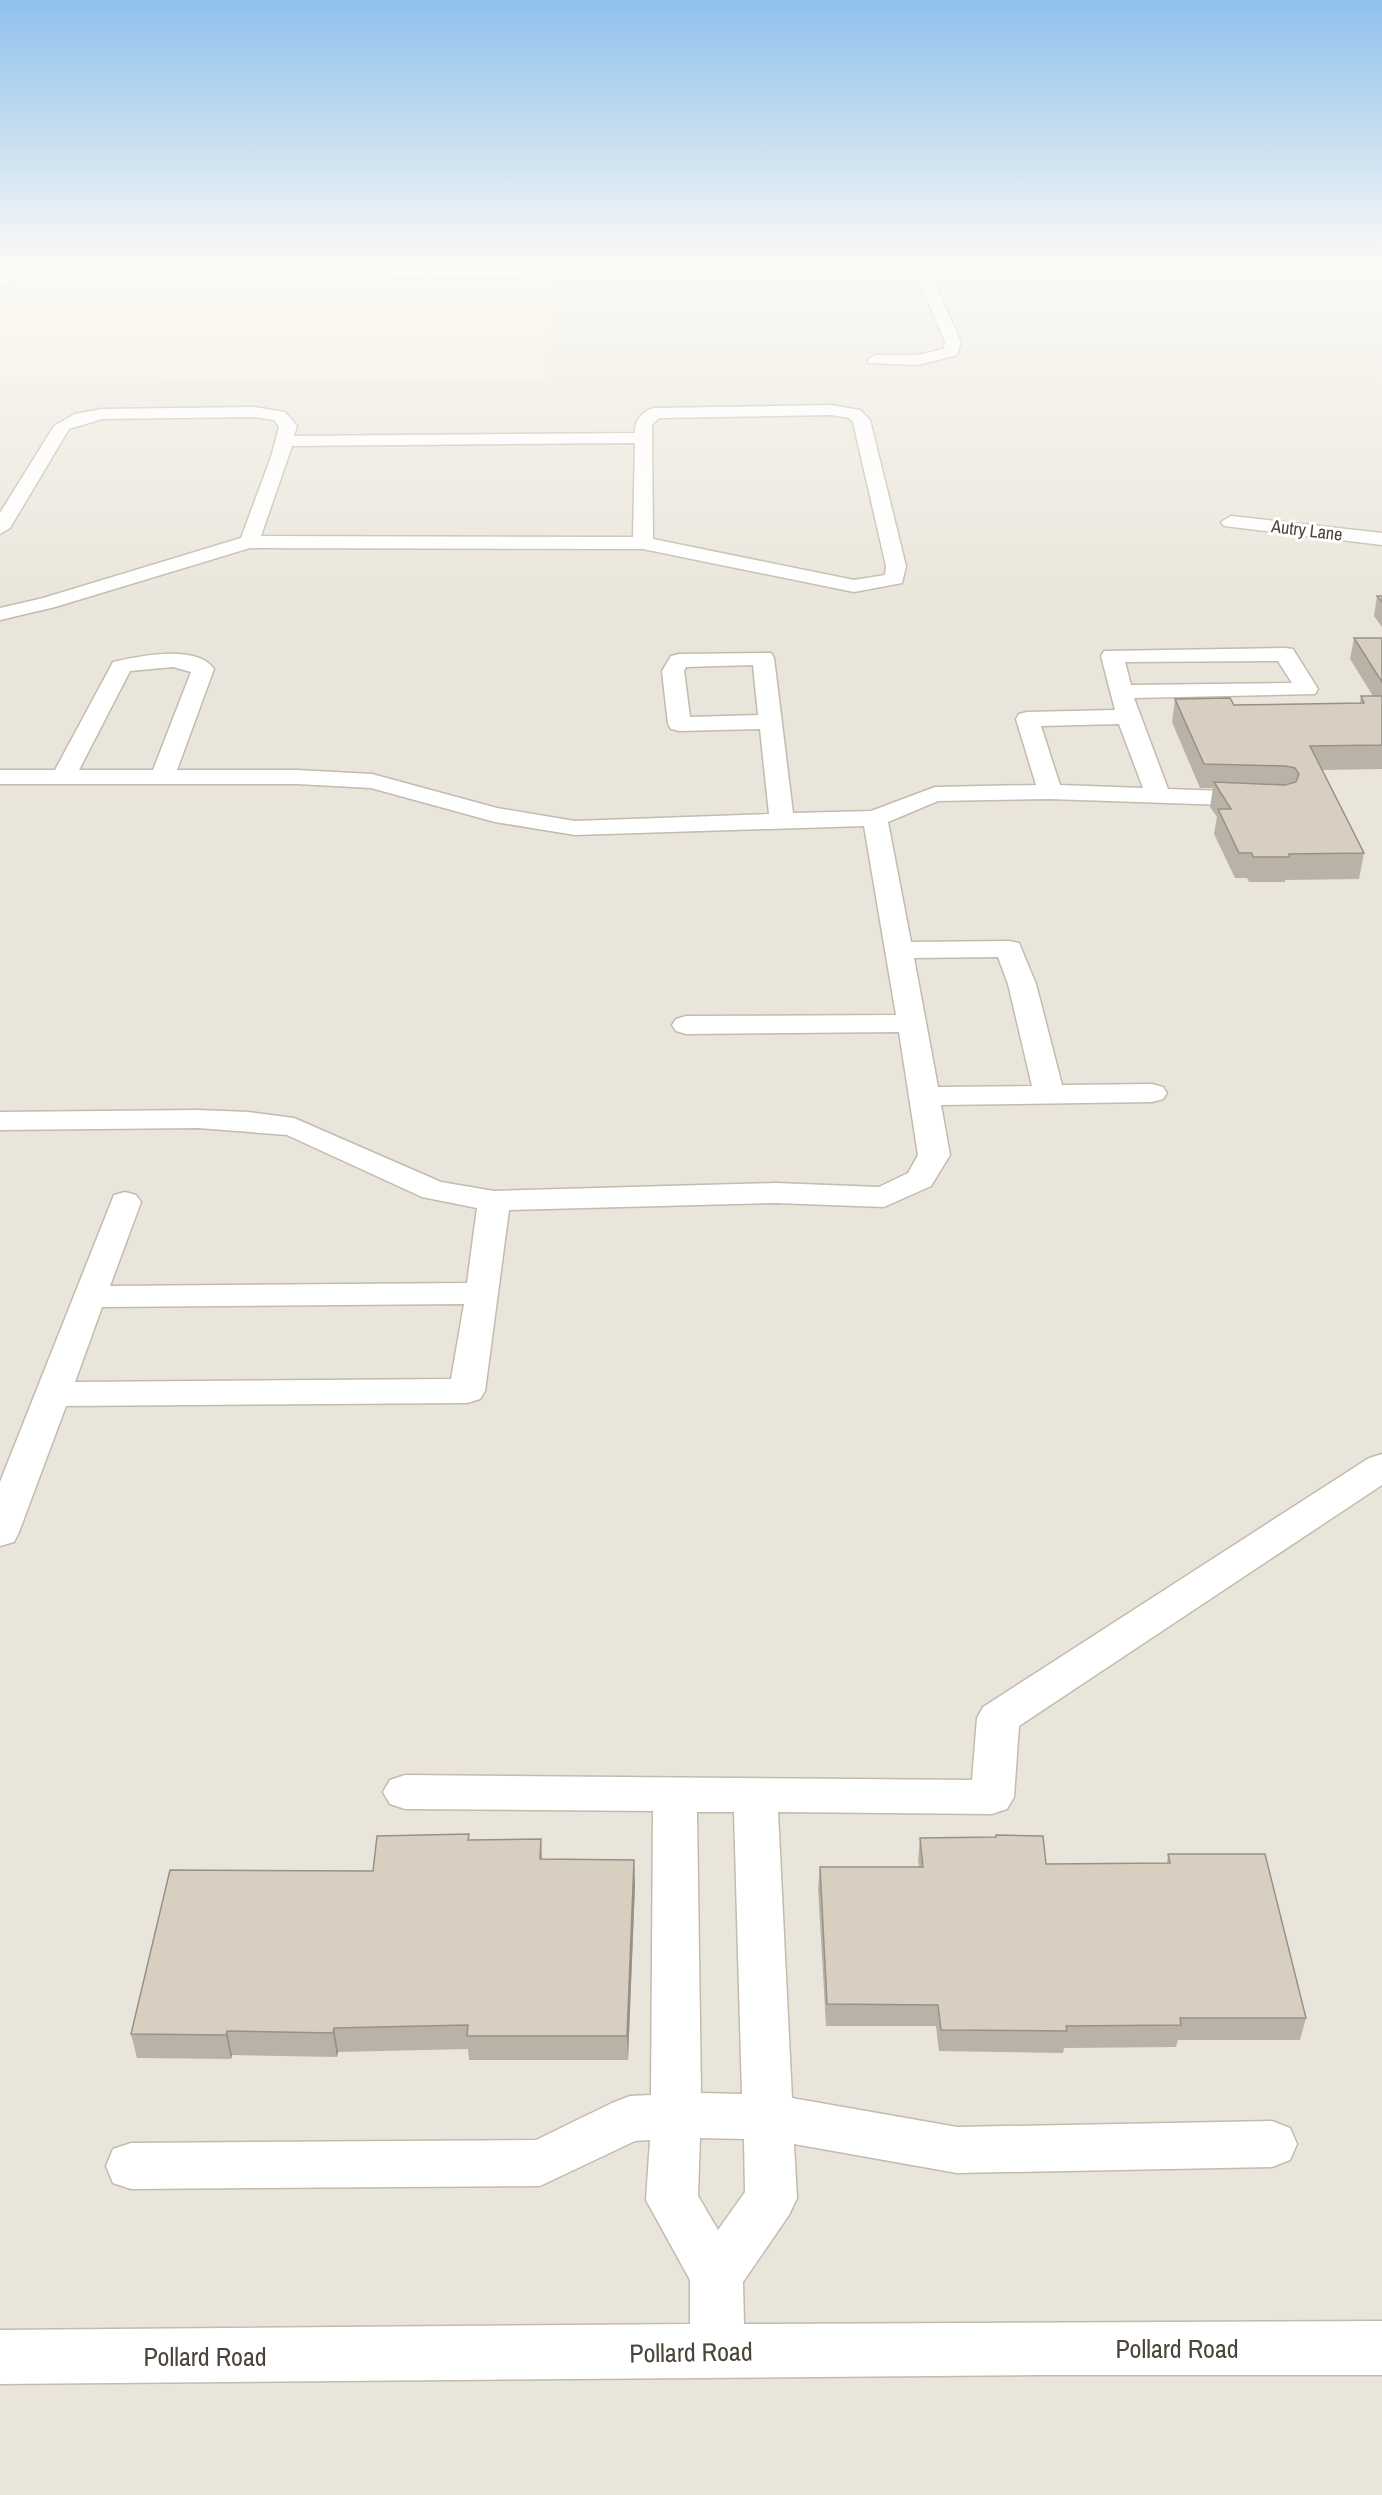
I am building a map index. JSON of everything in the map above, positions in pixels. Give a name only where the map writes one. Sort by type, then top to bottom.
[{"type":"street","points":[[0,614],[48,603],[249,542],[642,543],[854,586],[895,579],[896,566],[861,420],[854,414],[831,410],[654,413],[643,424],[642,543]]},
{"type":"street","points":[[0,528],[63,426],[81,417],[102,414],[254,412],[279,416],[288,426],[249,542]]},
{"type":"street","points":[[284,441],[644,438]]},
{"type":"street","name":"Autry Lane","points":[[1231,522],[1382,539]]},
{"type":"street","points":[[1122,692],[1307,689],[1285,654],[1112,656],[1128,717],[1158,795]]},
{"type":"street","points":[[770,723],[679,724],[673,671],[679,661],[763,658],[782,823]]},
{"type":"street","points":[[63,777],[121,667],[149,659],[184,660],[203,669],[162,777]]},
{"type":"street","points":[[1050,792],[1027,719],[1128,717]]},
{"type":"street","points":[[0,777],[297,777],[372,781],[495,815],[575,828],[782,823],[875,818],[934,794],[1050,792],[1281,800]]},
{"type":"street","points":[[0,1121],[208,1120],[248,1121],[294,1127],[433,1190],[494,1202],[776,1193],[884,1197],[920,1179],[934,1155],[875,818]]},
{"type":"street","points":[[899,950],[1009,949],[1022,984],[1049,1095]]},
{"type":"street","points":[[686,1025],[912,1023]]},
{"type":"street","points":[[925,1095],[1152,1093]]},
{"type":"street","points":[[0,1532],[12,1467],[52,1394],[125,1202]]},
{"type":"street","points":[[52,1394],[467,1391],[483,1293],[494,1202]]},
{"type":"street","points":[[89,1297],[483,1293]]},
{"type":"street","points":[[405,1792],[992,1797],[998,1718],[1382,1467]]},
{"type":"street","points":[[716,2276],[771,2198],[754,1794]]},
{"type":"street","points":[[675,1795],[676,2115],[672,2200],[716,2276],[718,2352]]},
{"type":"street","points":[[131,2166],[540,2163],[630,2119],[676,2115],[768,2117],[957,2150],[1272,2144]]},
{"type":"street","name":"Pollard Road","points":[[0,2357],[1038,2348],[1382,2348]]},
{"type":"shaded area","points":[[0,378],[544,378],[544,380],[0,383]]},
{"type":"shaded area","points":[[1382,378],[1382,2495],[0,2495],[0,383]]},
{"type":"building","points":[[1354,638],[1382,638],[1382,682]]},
{"type":"building","points":[[1361,696],[1382,696],[1382,745],[1310,746],[1364,853],[1253,857],[1252,853],[1239,853],[1218,809],[1231,809],[1214,782],[1285,785],[1296,782],[1299,774],[1295,768],[1286,766],[1204,764],[1175,699],[1230,698],[1234,705],[1364,703]]},
{"type":"building","points":[[469,1834],[468,1840],[541,1839],[540,1859],[634,1860],[627,2036],[467,2036],[468,2025],[334,2028],[333,2033],[227,2031],[226,2035],[131,2034],[170,1870],[373,1871],[377,1836]]},
{"type":"building","points":[[996,1835],[1043,1836],[1046,1864],[1170,1863],[1168,1854],[1265,1854],[1306,2018],[1180,2018],[1181,2025],[1066,2026],[1067,2031],[941,2030],[938,2005],[827,2004],[820,1867],[923,1867],[920,1838],[996,1837]]}]
